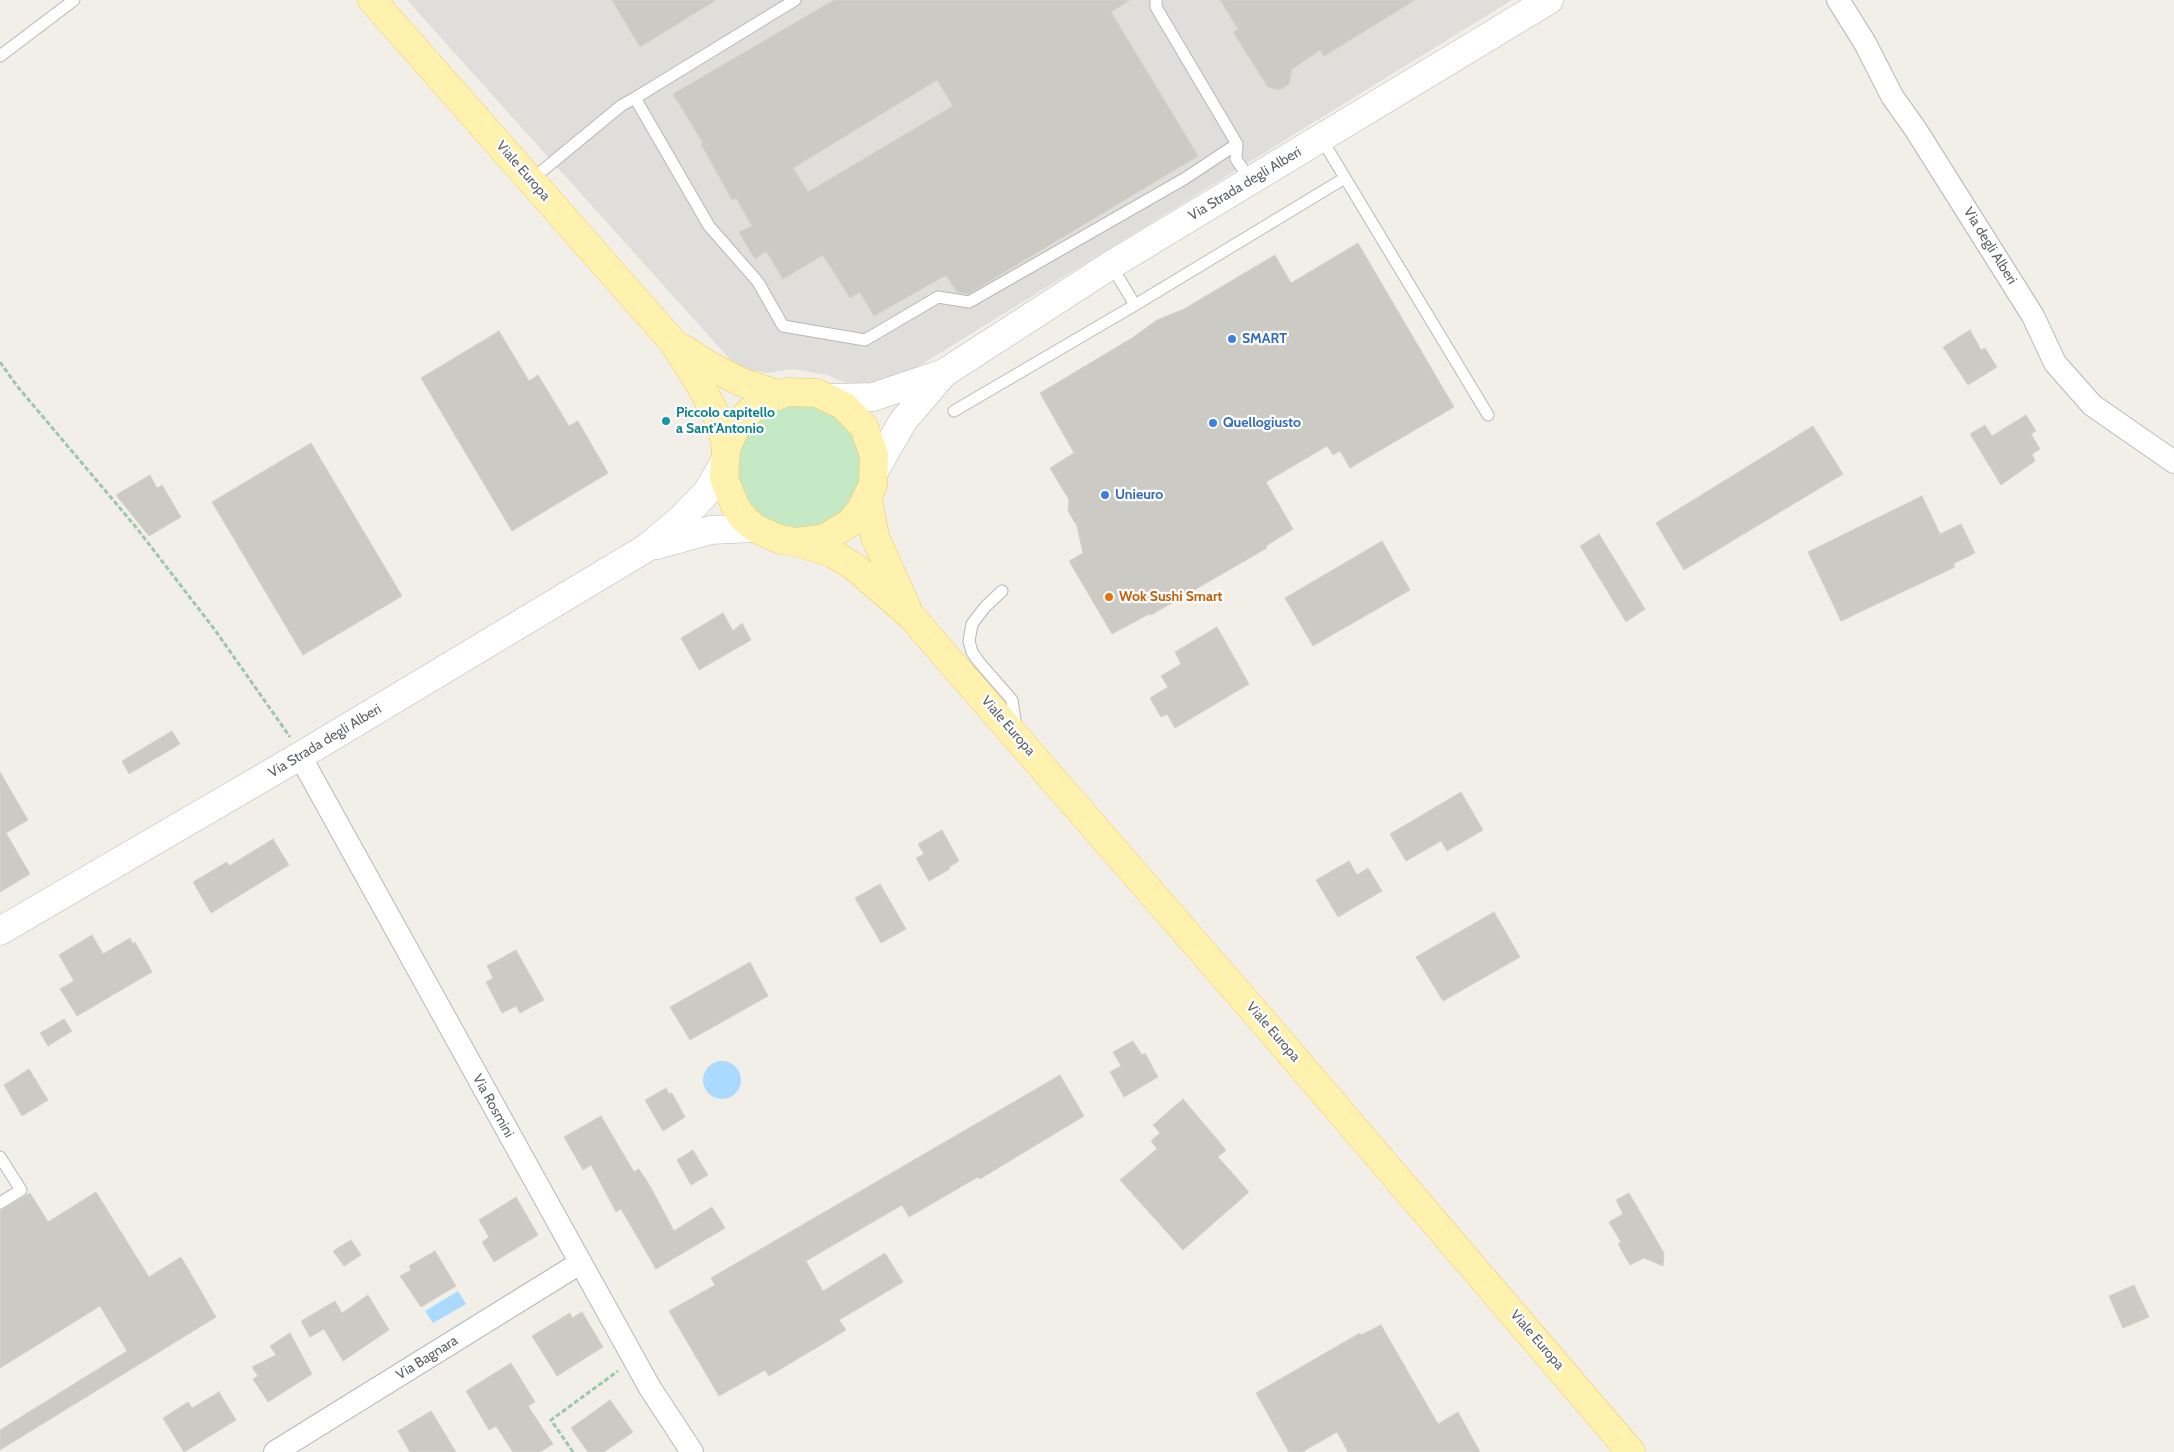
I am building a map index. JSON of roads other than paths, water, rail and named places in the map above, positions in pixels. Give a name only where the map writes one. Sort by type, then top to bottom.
[{"type":"main road","name":"Viale Europa","points":[[372,0],[673,342],[699,383],[720,424],[725,456],[724,478],[731,499],[744,518],[754,528],[781,540],[796,542],[832,553],[856,568],[911,616],[1268,1026],[1631,1452]]},
{"type":"main road","name":"Via Strada degli Alberi","points":[[831,398],[873,397],[944,373],[1111,265],[1549,0]]},
{"type":"main road","name":"Viale Europa","points":[[673,342],[710,366],[741,382],[777,394]]},
{"type":"main road","name":"Via Strada degli Alberi","points":[[875,470],[903,421],[944,373]]},
{"type":"main road","name":"Viale Europa","points":[[725,456],[731,434],[743,416],[760,402],[777,394],[802,391],[831,398],[844,406],[864,427],[874,455],[875,470],[868,499],[850,523],[839,531],[825,538],[796,542]]},
{"type":"main road","name":"Via Strada degli Alberi","points":[[0,931],[300,756],[648,547],[681,519],[707,492],[725,456]]},
{"type":"main road","name":"Viale Europa","points":[[868,499],[875,537],[911,616]]},
{"type":"main road","name":"Via Strada degli Alberi","points":[[648,547],[711,530],[754,528]]},
{"type":"street","name":"Via degli Alberi","points":[[1838,0],[1865,43],[1892,96],[1916,130],[2028,307],[2055,363],[2092,405],[2174,462]]},
{"type":"street","name":"Via Rosmini","points":[[300,756],[634,1360],[692,1452]]},
{"type":"street","name":"Via Bagnara","points":[[275,1452],[580,1263]]},
{"type":"lane","points":[[0,56],[74,0]]},
{"type":"lane","points":[[531,180],[622,106],[795,0]]},
{"type":"lane","points":[[1156,0],[1156,7],[1237,144],[1236,159],[1250,180]]},
{"type":"lane","points":[[634,98],[709,226],[758,282],[784,326],[865,340],[938,297],[969,302],[1184,178],[1237,144]]},
{"type":"lane","points":[[1321,138],[1488,415]]},
{"type":"lane","points":[[954,411],[1135,305],[1345,178]]},
{"type":"lane","points":[[1111,265],[1135,305]]},
{"type":"lane","points":[[956,668],[977,610],[986,596],[1002,591],[985,607],[972,624],[969,641],[972,652],[979,662],[1012,700],[1017,737]]},
{"type":"lane","points":[[0,1156],[21,1190],[0,1203]]},
{"type":"water","points":[[722,1061],[735,1067],[741,1080],[735,1093],[722,1099],[709,1093],[703,1080],[709,1067]]},
{"type":"water","points":[[458,1291],[466,1304],[433,1323],[425,1311]]},
{"type":"place","name":"SMART","points":[[1232,339]]},
{"type":"place","name":"Piccolo capitello a Sant'Antonio","points":[[666,421]]},
{"type":"place","name":"Quellogiusto","points":[[1213,423]]},
{"type":"place","name":"Unieuro","points":[[1105,495]]},
{"type":"place","name":"Wok Sushi Smart","points":[[1109,597]]}]
